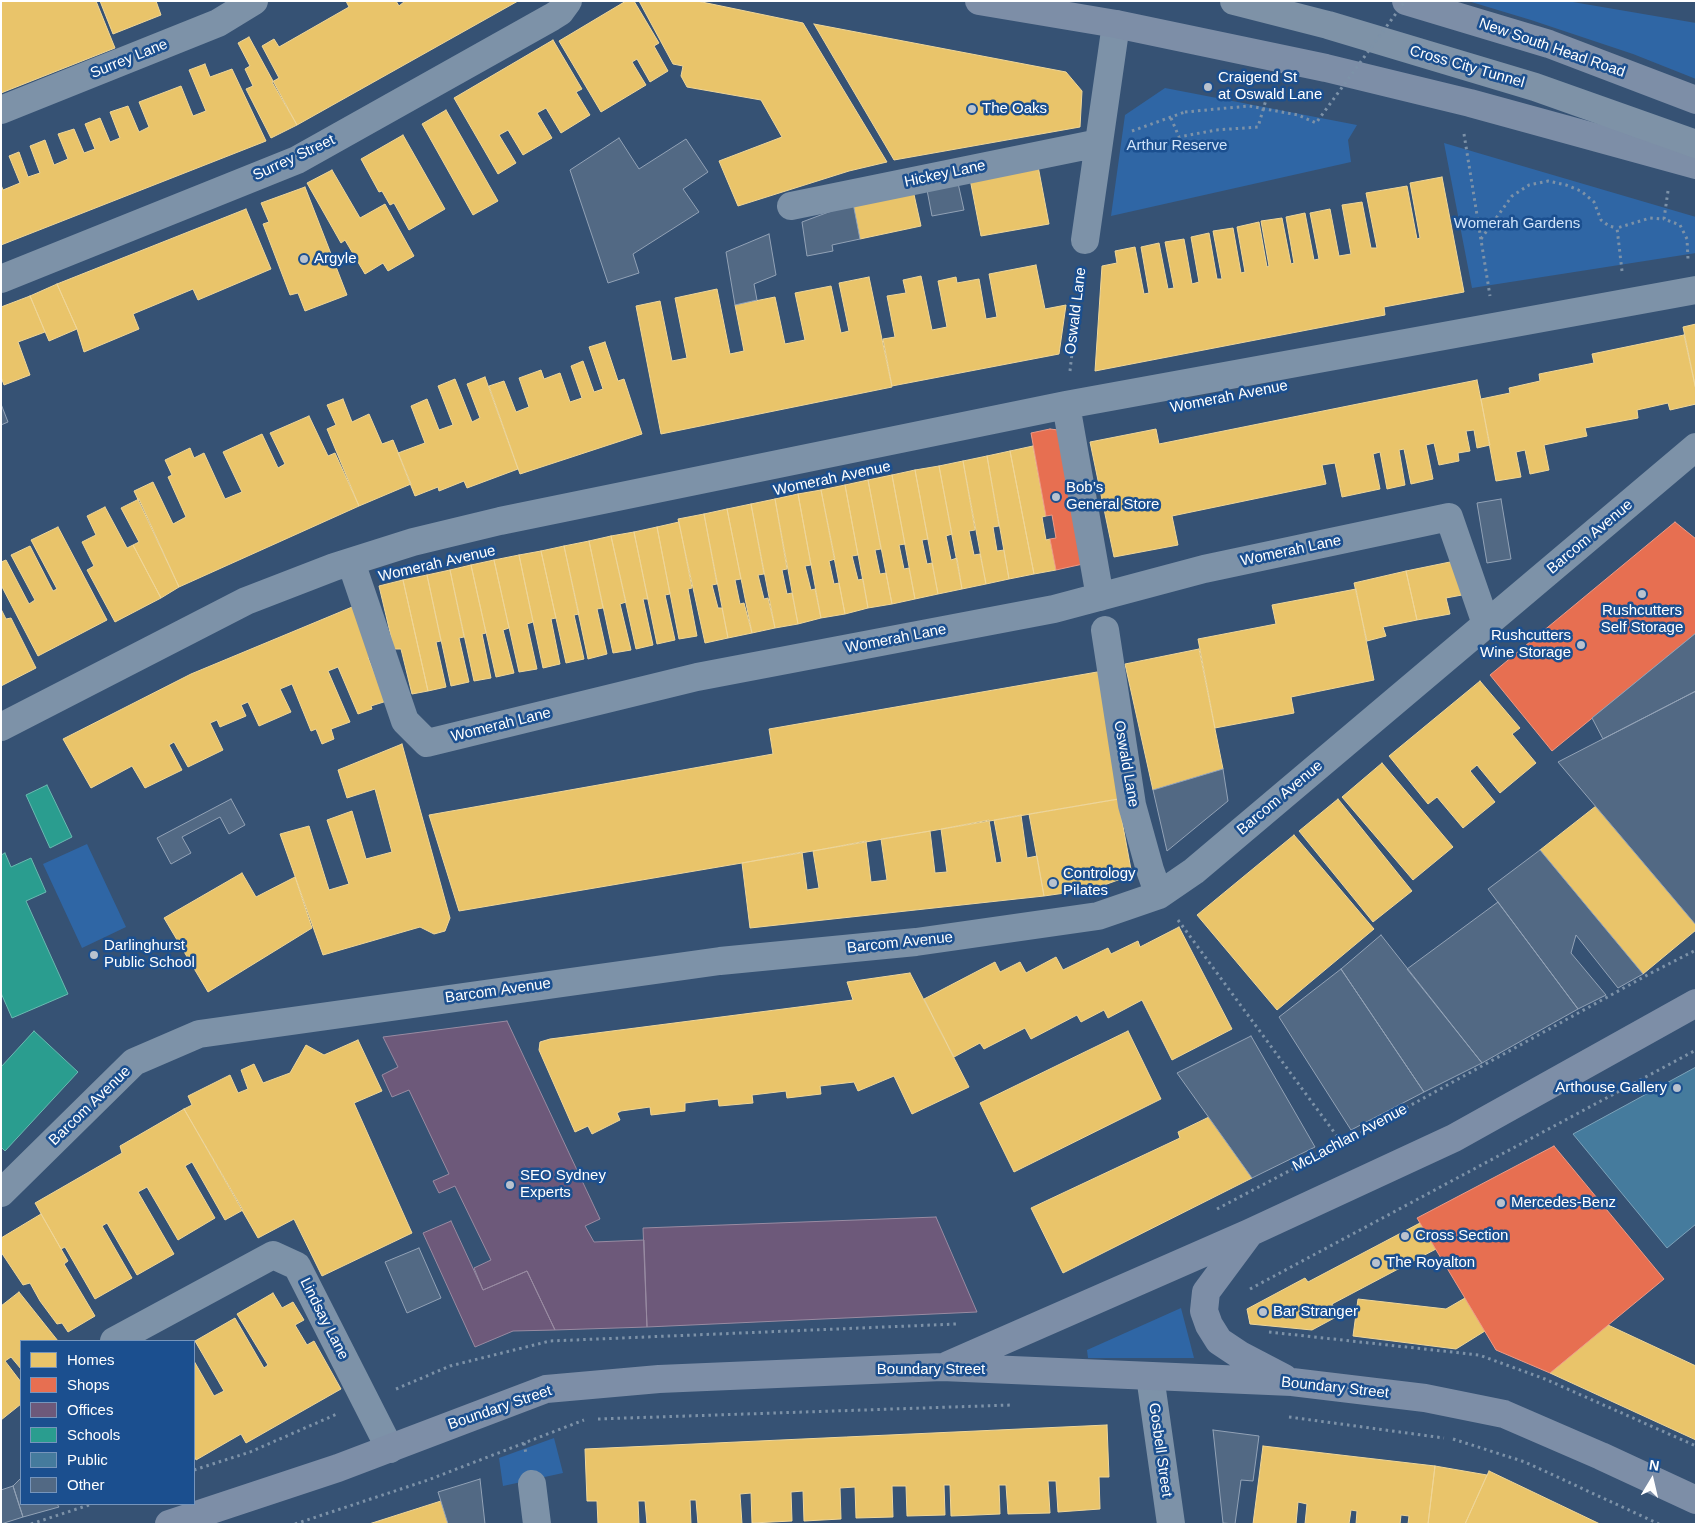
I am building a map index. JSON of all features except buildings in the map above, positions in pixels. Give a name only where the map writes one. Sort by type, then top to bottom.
[{"type":"highway","name":"Cross City Tunnel","points":[[1234,1],[1328,25],[1536,87],[1696,144]]},
{"type":"main road","points":[[980,1],[1116,24],[1326,68],[1458,101],[1684,162]]},
{"type":"main road","name":"New South Head Road","points":[[1405,1],[1549,44],[1696,100]]},
{"type":"main road","points":[[942,1367],[1249,1233],[1454,1138],[1696,1003]]},
{"type":"main road","points":[[1249,1233],[1206,1292],[1204,1311],[1209,1325],[1218,1340],[1240,1355],[1292,1382]]},
{"type":"main road","name":"Boundary Street","points":[[169,1524],[338,1468],[489,1409],[546,1389],[659,1380],[942,1367],[1292,1382],[1425,1398],[1504,1414],[1696,1500]]},
{"type":"street","name":"Surrey Lane","points":[[1,110],[218,23],[254,1]]},
{"type":"street","name":"Surrey Street","points":[[1,279],[297,160],[552,17],[560,12],[568,1]]},
{"type":"street","points":[[1085,240],[1116,24]]},
{"type":"street","name":"Hickey Lane","points":[[791,206],[1098,143]]},
{"type":"street","name":"Womerah Avenue","points":[[1,727],[246,601],[351,562],[413,542],[500,521],[1066,405],[1696,290]]},
{"type":"street","points":[[1066,405],[1100,597]]},
{"type":"street","name":"Barcom Avenue","points":[[1,1193],[134,1062],[199,1034],[720,961],[955,937],[1098,916],[1159,895],[1194,871],[1696,447]]},
{"type":"street","name":"Womerah Lane","points":[[351,562],[405,721],[427,743],[697,677],[1054,609],[1204,569],[1450,516],[1486,624]]},
{"type":"street","name":"Oswald Lane","points":[[1105,630],[1132,805],[1159,895]]},
{"type":"street","name":"Lindsay Lane","points":[[116,1340],[272,1255],[297,1266],[390,1449]]},
{"type":"street","name":"Gosbell Street","points":[[1150,1376],[1171,1524]]},
{"type":"street","points":[[532,1484],[537,1524]]},
{"type":"path","points":[[1098,143],[1185,112],[1249,106],[1298,115],[1316,123],[1405,1]]},
{"type":"path","points":[[1171,118],[1179,137],[1216,130],[1258,127],[1268,92]]},
{"type":"path","points":[[1458,101],[1488,284]]},
{"type":"path","points":[[1664,219],[1684,162]]},
{"type":"path","points":[[1481,240],[1512,196],[1529,185],[1548,181],[1581,191],[1594,202],[1601,220],[1609,226],[1617,228],[1650,218],[1664,219],[1680,225],[1687,239],[1688,259]]},
{"type":"path","points":[[1617,228],[1622,270]]},
{"type":"path","name":"Oswald Lane","points":[[1066,405],[1085,240]]},
{"type":"path","points":[[1159,895],[1342,1143]]},
{"type":"path","name":"McLachlan Avenue","points":[[1211,1212],[1342,1143],[1696,950]]},
{"type":"path","points":[[1244,1292],[1696,1050]]},
{"type":"path","points":[[1267,1331],[1479,1356],[1545,1379],[1696,1446]]},
{"type":"path","points":[[595,1420],[1018,1404]]},
{"type":"path","points":[[1289,1417],[1450,1438],[1526,1462],[1659,1524]]},
{"type":"path","points":[[295,1524],[428,1480],[585,1420]]},
{"type":"path","points":[[31,1524],[89,1505]]},
{"type":"green space","points":[[1468,1],[1567,1],[1696,23],[1696,79],[1633,54]]},
{"type":"green space","name":"Arthur Reserve","points":[[1165,88],[1357,125],[1348,140],[1351,162],[1111,216],[1125,115]]},
{"type":"green space","name":"Womerah Gardens","points":[[1444,143],[1696,217],[1696,253],[1472,288]]},
{"type":"green space","points":[[87,844],[126,927],[82,948],[43,864]]},
{"type":"green space","points":[[1181,1308],[1194,1358],[1088,1358],[1087,1350]]},
{"type":"green space","points":[[554,1438],[563,1473],[503,1486],[499,1458]]},
{"type":"place","name":"Craigend St at Oswald Lane","points":[[1208,87]]},
{"type":"place","name":"The Oaks","points":[[972,109]]},
{"type":"place","name":"Argyle","points":[[304,259]]},
{"type":"place","name":"Bob’s General Store","points":[[1056,497]]},
{"type":"place","name":"Rushcutters Self Storage","points":[[1642,594]]},
{"type":"place","name":"Rushcutters Wine Storage","points":[[1581,645]]},
{"type":"place","name":"Contrology Pilates","points":[[1053,883]]},
{"type":"place","name":"Darlinghurst Public School","points":[[94,955]]},
{"type":"place","name":"Arthouse Gallery","points":[[1677,1088]]},
{"type":"place","name":"SEO Sydney Experts","points":[[510,1185]]},
{"type":"place","name":"Mercedes-Benz","points":[[1501,1203]]},
{"type":"place","name":"Cross Section","points":[[1405,1236]]},
{"type":"place","name":"The Royalton","points":[[1376,1263]]},
{"type":"place","name":"Bar Stranger","points":[[1263,1312]]}]
